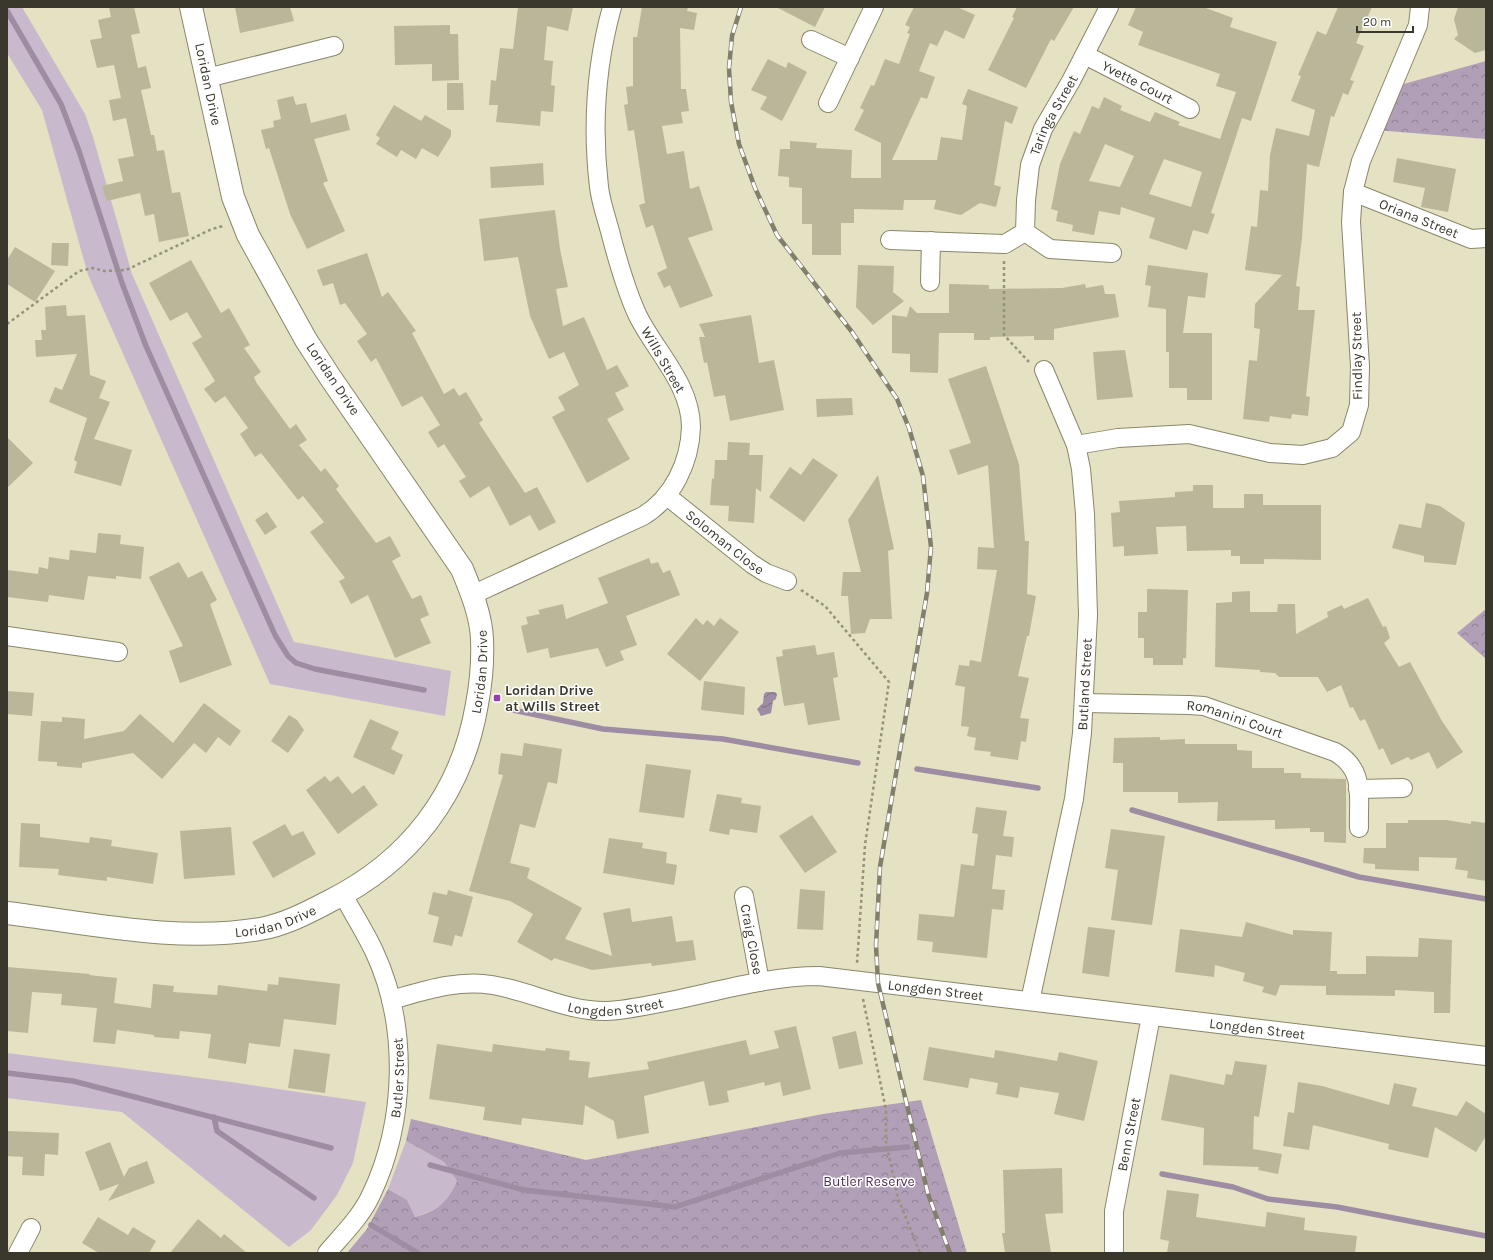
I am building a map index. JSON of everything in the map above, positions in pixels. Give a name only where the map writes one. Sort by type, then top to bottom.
[{"type":"street","name":"Loridan Drive","points":[[7,912],[158,932],[229,934],[263,929],[298,917],[343,895],[370,878],[396,857],[414,839],[434,813],[453,781],[464,758],[474,725],[482,666],[482,638],[472,595],[462,569],[306,340],[248,235],[243,219],[233,197],[191,7]]},
{"type":"street","name":"Wills Street","points":[[472,595],[643,516],[656,508],[667,496],[679,476],[687,454],[691,427],[687,404],[680,385],[651,340],[632,302],[618,261],[599,187],[597,144],[598,69],[612,7]]},
{"type":"street","points":[[828,104],[874,7]]},
{"type":"street","name":"Taringa Street","points":[[1025,232],[1026,200],[1030,165],[1043,129],[1085,55],[1109,7]]},
{"type":"street","name":"Findlay Street","points":[[1076,445],[1118,438],[1189,434],[1270,453],[1303,455],[1332,448],[1351,432],[1359,405],[1360,366],[1351,222],[1353,192],[1361,161],[1418,25],[1420,7]]},
{"type":"street","points":[[811,40],[850,58]]},
{"type":"street","points":[[207,78],[334,46]]},
{"type":"street","name":"Yvette Court","points":[[1085,55],[1190,109]]},
{"type":"street","name":"Oriana Street","points":[[1353,192],[1471,239],[1486,238]]},
{"type":"street","points":[[890,240],[1005,244],[1025,232],[1050,249],[1112,253]]},
{"type":"street","points":[[930,282],[931,241]]},
{"type":"street","name":"Butland Street","points":[[1030,1001],[1074,799],[1082,733],[1088,615],[1085,514],[1081,469],[1076,445],[1044,370]]},
{"type":"street","name":"Soloman Close","points":[[667,496],[752,564],[766,573],[787,581]]},
{"type":"street","points":[[7,636],[118,652]]},
{"type":"street","name":"Romanini Court","points":[[1084,703],[1189,704],[1221,711],[1334,752],[1352,765],[1358,777],[1359,828]]},
{"type":"street","points":[[1358,789],[1402,788]]},
{"type":"street","name":"Butler Street","points":[[327,1253],[349,1228],[371,1196],[387,1153],[398,1096],[396,1036],[390,1000],[374,951],[343,895]]},
{"type":"street","name":"Craig Close","points":[[744,896],[760,982]]},
{"type":"street","name":"Longden Street","points":[[390,1000],[450,985],[491,985],[580,1009],[606,1011],[634,1008],[760,982],[802,976],[819,976],[1486,1056]]},
{"type":"street","name":"Benn Street","points":[[1114,1253],[1114,1211],[1151,1016]]},
{"type":"street","points":[[18,1253],[30,1228]]},
{"type":"path","points":[[7,324],[79,271],[93,268],[104,271],[126,270],[212,229],[243,219]]},
{"type":"path","points":[[1005,244],[1004,335],[1027,361],[1044,370]]},
{"type":"path","points":[[787,581],[825,606],[889,682],[865,845],[857,959],[859,981],[886,1110],[886,1142],[898,1198],[920,1253]]},
{"type":"shaded area","points":[[7,7],[22,7],[85,114],[132,274],[294,642],[451,671],[445,716],[270,684],[88,275],[42,110],[7,53]]},
{"type":"shaded area","points":[[7,1053],[231,1082],[366,1102],[353,1163],[337,1195],[311,1230],[289,1247],[122,1112],[7,1098]]},
{"type":"shaded area","points":[[406,1141],[444,1162],[457,1181],[445,1201],[435,1209],[414,1217],[407,1200],[388,1189]]},
{"type":"green space","points":[[1486,61],[1486,139],[1375,130],[1393,87]]},
{"type":"green space","points":[[1486,609],[1486,659],[1457,633]]},
{"type":"green space","name":"Butler Reserve","points":[[921,1100],[967,1253],[347,1253],[367,1229],[388,1189],[407,1200],[415,1217],[423,1215],[440,1205],[449,1195],[457,1181],[444,1162],[406,1141],[411,1119],[586,1160],[823,1114]]},
{"type":"water","points":[[766,692],[775,692],[777,694],[776,699],[773,701],[771,713],[761,716],[757,709],[763,703],[764,694]]},
{"type":"building","points":[[109,7],[134,7],[140,33],[131,35],[138,68],[146,66],[151,88],[141,90],[151,135],[154,135],[157,151],[164,150],[172,193],[180,192],[189,236],[159,242],[154,214],[145,216],[140,193],[107,201],[102,186],[123,181],[118,159],[134,156],[126,118],[113,121],[109,100],[121,98],[114,65],[97,68],[90,40],[102,38],[98,20],[111,17]]},
{"type":"building","points":[[235,7],[290,7],[294,21],[240,33]]},
{"type":"building","points":[[518,7],[573,7],[568,31],[547,26],[544,60],[553,61],[551,85],[555,86],[553,112],[541,111],[540,126],[496,122],[498,105],[489,105],[491,80],[496,81],[500,48],[513,49]]},
{"type":"building","points":[[642,7],[688,7],[687,11],[697,13],[694,30],[680,28],[681,89],[686,89],[689,111],[681,112],[683,123],[662,126],[667,154],[684,151],[690,189],[699,186],[713,230],[688,238],[713,296],[680,308],[670,285],[664,288],[657,273],[667,268],[653,225],[646,228],[639,205],[645,203],[634,130],[628,131],[624,105],[628,104],[626,87],[633,86],[633,37],[637,37]]},
{"type":"building","points":[[776,7],[825,7],[815,27]]},
{"type":"building","points":[[914,7],[957,7],[975,15],[964,39],[945,30],[937,46],[930,43],[919,71],[935,77],[927,99],[921,97],[892,160],[937,160],[941,137],[962,140],[967,106],[962,104],[968,89],[1018,107],[1012,124],[1005,121],[994,185],[1001,187],[996,207],[980,203],[961,215],[934,209],[936,200],[904,200],[903,210],[854,209],[854,223],[841,223],[841,255],[812,255],[812,224],[802,224],[802,188],[789,187],[789,177],[778,176],[780,149],[790,149],[790,141],[817,143],[816,148],[852,150],[851,178],[881,178],[881,143],[854,130],[864,110],[860,108],[871,85],[874,86],[885,59],[899,64],[910,34],[907,33],[910,27],[905,25]]},
{"type":"building","points":[[1017,7],[1074,7],[1054,41],[1051,39],[1026,88],[988,70],[1014,18],[1012,17]]},
{"type":"building","points":[[1136,7],[1203,7],[1233,18],[1230,27],[1277,42],[1251,121],[1242,118],[1211,213],[1215,214],[1208,234],[1193,230],[1187,250],[1149,238],[1155,218],[1121,207],[1120,215],[1099,211],[1094,235],[1072,231],[1073,225],[1056,221],[1058,211],[1051,209],[1060,164],[1074,131],[1080,134],[1092,106],[1099,109],[1104,97],[1122,106],[1120,110],[1150,122],[1155,112],[1180,122],[1178,125],[1220,139],[1236,92],[1216,86],[1220,74],[1138,45],[1143,32],[1128,25]],"holes":[[[1105,144],[1134,156],[1120,187],[1089,181]],[[1164,159],[1202,172],[1191,207],[1149,194]]]},
{"type":"building","points":[[1338,7],[1372,7],[1356,43],[1364,46],[1350,80],[1354,81],[1348,95],[1343,93],[1334,117],[1331,116],[1319,167],[1307,164],[1302,238],[1296,286],[1300,287],[1298,310],[1315,310],[1306,396],[1310,397],[1308,416],[1292,414],[1291,419],[1270,416],[1269,422],[1243,419],[1249,360],[1257,361],[1260,329],[1254,328],[1255,304],[1282,275],[1245,270],[1251,226],[1257,227],[1260,190],[1268,191],[1270,155],[1276,128],[1309,136],[1315,110],[1291,101],[1301,76],[1298,75],[1317,31],[1326,35]]},
{"type":"building","points":[[1458,7],[1486,7],[1486,50],[1475,53],[1454,39],[1458,35],[1454,19]]},
{"type":"building","points":[[450,25],[450,34],[458,34],[459,80],[432,81],[432,64],[395,65],[394,26]]},
{"type":"building","points":[[768,59],[786,68],[788,62],[807,72],[782,121],[760,109],[767,97],[751,90]]},
{"type":"building","points":[[447,83],[463,83],[464,110],[447,110]]},
{"type":"building","points":[[293,96],[296,105],[306,103],[311,123],[346,114],[350,130],[314,139],[328,181],[323,183],[345,231],[307,249],[290,214],[269,148],[266,149],[261,130],[274,127],[273,121],[281,119],[277,100]]},
{"type":"building","points":[[394,105],[421,121],[425,115],[451,130],[451,136],[438,157],[422,148],[416,159],[401,150],[397,157],[376,144],[380,138],[376,135]]},
{"type":"building","points":[[1397,158],[1456,169],[1448,212],[1421,207],[1425,188],[1393,182]]},
{"type":"building","points":[[543,163],[544,185],[491,188],[490,167]]},
{"type":"building","points":[[555,210],[560,249],[568,287],[556,289],[563,326],[584,317],[607,370],[617,365],[629,386],[615,393],[624,410],[607,419],[630,459],[587,483],[552,417],[565,410],[558,397],[579,385],[564,352],[549,359],[530,316],[518,257],[484,261],[479,219]]},
{"type":"building","points":[[52,243],[69,243],[68,266],[51,265]]},
{"type":"building","points":[[15,247],[55,271],[35,302],[7,284],[7,260]]},
{"type":"building","points":[[367,253],[382,297],[388,292],[416,331],[412,333],[444,394],[454,388],[459,396],[466,392],[483,420],[479,423],[525,493],[537,487],[556,522],[539,531],[530,515],[510,526],[489,486],[470,498],[459,481],[466,477],[444,444],[438,448],[428,432],[440,425],[422,396],[402,407],[376,358],[371,362],[357,341],[367,334],[345,303],[340,305],[333,283],[323,286],[317,270]]},
{"type":"building","points":[[191,260],[221,313],[229,308],[250,345],[244,348],[261,372],[254,377],[256,382],[290,429],[296,424],[307,440],[299,445],[321,472],[325,468],[339,486],[336,489],[376,543],[390,536],[401,556],[392,561],[412,599],[421,595],[429,615],[420,619],[431,643],[395,658],[368,595],[351,604],[339,581],[345,578],[310,532],[324,522],[303,496],[298,500],[261,453],[255,457],[240,434],[248,428],[225,396],[215,403],[204,389],[215,381],[192,343],[202,337],[187,312],[170,321],[149,283]]},
{"type":"building","points":[[858,265],[894,266],[893,292],[904,301],[873,325],[856,307]]},
{"type":"building","points":[[1148,265],[1208,273],[1205,298],[1188,296],[1183,333],[1212,333],[1212,400],[1187,400],[1187,388],[1169,388],[1169,352],[1166,352],[1166,309],[1148,307],[1151,286],[1145,285]]},
{"type":"building","points":[[949,284],[989,285],[989,289],[1062,288],[1085,284],[1086,288],[1103,285],[1105,294],[1115,294],[1119,317],[1054,329],[1054,340],[1034,340],[1034,336],[990,337],[990,340],[974,340],[974,333],[939,333],[938,373],[910,372],[910,354],[892,353],[892,315],[907,317],[910,306],[917,313],[949,313]]},
{"type":"building","points":[[66,305],[67,316],[85,315],[90,375],[106,381],[99,398],[110,402],[94,439],[132,450],[121,486],[74,473],[77,462],[74,460],[87,418],[49,402],[55,387],[62,390],[77,354],[36,357],[35,340],[42,340],[41,330],[46,330],[45,307]]},
{"type":"building","points":[[751,315],[759,363],[774,360],[784,410],[730,421],[725,395],[714,397],[707,362],[704,363],[699,337],[705,337],[699,324]]},
{"type":"building","points":[[1125,350],[1133,397],[1097,400],[1093,352]]},
{"type":"building","points":[[986,366],[1019,464],[1025,541],[1029,541],[1027,594],[1036,596],[1029,636],[1027,636],[1018,676],[1029,678],[1020,718],[1029,719],[1026,742],[1021,741],[1018,760],[990,756],[991,752],[974,750],[976,738],[967,736],[969,727],[961,726],[965,687],[955,685],[959,665],[969,666],[970,660],[981,662],[997,570],[977,569],[978,547],[994,548],[988,465],[958,475],[949,450],[971,443],[948,379]]},
{"type":"building","points":[[852,398],[853,415],[817,417],[816,399]]},
{"type":"building","points":[[7,437],[33,463],[7,488]]},
{"type":"building","points":[[728,442],[750,443],[749,455],[763,455],[761,492],[756,488],[754,523],[728,521],[729,506],[710,505],[715,460],[727,460]]},
{"type":"building","points":[[813,458],[838,475],[804,522],[769,497],[790,467],[801,475]]},
{"type":"building","points":[[878,475],[894,549],[888,551],[892,619],[870,619],[865,633],[851,634],[848,596],[841,596],[843,572],[861,572],[848,520]]},
{"type":"building","points":[[1193,485],[1213,485],[1213,508],[1244,508],[1244,494],[1263,494],[1263,505],[1321,505],[1321,560],[1264,559],[1264,564],[1240,564],[1240,556],[1231,556],[1231,550],[1187,551],[1186,526],[1156,527],[1158,554],[1124,556],[1124,546],[1113,547],[1111,513],[1120,512],[1119,501],[1175,497],[1175,492],[1193,491]]},
{"type":"building","points":[[1426,503],[1440,506],[1465,523],[1456,565],[1424,562],[1424,556],[1392,548],[1399,524],[1421,528]]},
{"type":"building","points":[[267,512],[277,527],[265,535],[255,520]]},
{"type":"building","points":[[98,533],[121,535],[120,544],[144,547],[141,579],[116,576],[116,579],[88,576],[84,600],[49,595],[48,602],[7,597],[7,570],[38,574],[39,567],[48,569],[49,557],[69,560],[70,550],[96,553]]},
{"type":"building","points":[[649,558],[651,564],[658,562],[663,573],[670,570],[680,595],[626,616],[637,645],[620,651],[624,660],[606,667],[598,648],[550,658],[548,648],[527,653],[521,626],[528,624],[526,617],[540,614],[538,610],[563,604],[566,619],[608,603],[598,578]]},
{"type":"building","points":[[179,562],[188,578],[202,571],[217,600],[210,604],[232,665],[180,683],[169,651],[183,646],[149,577]]},
{"type":"building","points":[[1147,589],[1188,590],[1186,658],[1183,658],[1183,665],[1153,665],[1153,658],[1144,658],[1144,638],[1138,638],[1138,612],[1147,612]]},
{"type":"building","points":[[1250,591],[1250,612],[1277,612],[1278,604],[1295,604],[1296,634],[1328,617],[1327,612],[1342,605],[1344,609],[1368,598],[1383,627],[1386,626],[1390,638],[1384,643],[1399,667],[1410,662],[1442,721],[1463,752],[1437,769],[1429,752],[1411,760],[1408,757],[1391,765],[1383,748],[1379,750],[1365,719],[1360,721],[1353,707],[1350,708],[1341,685],[1327,692],[1318,677],[1279,677],[1275,673],[1260,672],[1260,670],[1215,667],[1216,603],[1232,602],[1232,592]]},
{"type":"building","points":[[696,618],[703,625],[707,620],[714,626],[720,618],[739,632],[700,681],[667,654]]},
{"type":"building","points":[[815,645],[817,655],[834,652],[838,677],[833,678],[840,720],[808,725],[804,703],[784,706],[776,657],[783,656],[782,650]]},
{"type":"building","points":[[704,681],[745,687],[744,715],[701,710]]},
{"type":"building","points":[[7,691],[34,693],[32,716],[7,714]]},
{"type":"building","points":[[204,703],[241,731],[230,746],[218,737],[206,753],[194,743],[162,779],[133,753],[82,763],[82,768],[57,766],[57,762],[38,761],[41,721],[62,722],[62,717],[85,719],[84,739],[124,731],[140,714],[173,743]]},
{"type":"building","points":[[289,715],[297,720],[304,730],[288,753],[271,741]]},
{"type":"building","points":[[370,719],[399,732],[391,749],[403,755],[394,775],[353,757]]},
{"type":"building","points":[[1160,737],[1160,740],[1185,739],[1185,744],[1237,744],[1237,750],[1252,751],[1252,768],[1284,768],[1284,773],[1301,773],[1301,778],[1346,779],[1346,843],[1324,842],[1324,832],[1310,832],[1310,828],[1275,829],[1275,820],[1217,821],[1218,802],[1178,803],[1178,792],[1123,792],[1123,763],[1113,763],[1114,738]]},
{"type":"building","points":[[524,743],[562,749],[557,784],[548,782],[535,828],[520,824],[510,863],[530,868],[527,878],[582,908],[565,939],[612,956],[603,913],[630,908],[632,922],[672,916],[676,942],[693,940],[696,960],[652,966],[651,963],[592,970],[554,958],[552,961],[517,942],[533,914],[510,901],[469,891],[503,775],[498,774],[501,753],[522,756]]},
{"type":"building","points":[[646,764],[691,770],[684,818],[639,812]]},
{"type":"building","points":[[325,776],[330,782],[338,776],[352,794],[364,785],[378,805],[338,834],[306,790]]},
{"type":"building","points":[[717,794],[742,798],[741,803],[761,806],[757,833],[730,829],[729,835],[709,831]]},
{"type":"building","points":[[976,807],[1007,811],[1003,836],[1014,837],[1012,857],[996,855],[992,889],[1005,890],[1003,910],[992,909],[987,958],[932,952],[933,942],[917,940],[919,914],[954,917],[961,864],[974,866],[978,834],[972,833]]},
{"type":"building","points":[[812,815],[837,852],[805,873],[779,836]]},
{"type":"building","points":[[1408,820],[1446,820],[1471,824],[1471,821],[1486,823],[1486,881],[1467,878],[1468,871],[1455,869],[1457,858],[1419,857],[1419,871],[1375,869],[1375,864],[1363,863],[1364,848],[1386,848],[1386,823],[1408,823]]},
{"type":"building","points":[[21,823],[40,824],[40,837],[89,843],[90,837],[112,840],[111,846],[158,853],[153,884],[107,877],[107,881],[58,875],[59,869],[19,867]]},
{"type":"building","points":[[285,824],[292,836],[303,831],[316,854],[273,878],[252,842]]},
{"type":"building","points":[[231,827],[235,875],[184,879],[180,831]]},
{"type":"building","points":[[1111,829],[1165,836],[1152,925],[1111,920],[1118,870],[1105,868]]},
{"type":"building","points":[[609,838],[643,843],[642,848],[667,852],[666,863],[677,865],[674,885],[603,873]]},
{"type":"building","points":[[800,889],[825,891],[823,930],[797,929]]},
{"type":"building","points":[[448,890],[473,897],[462,937],[455,935],[452,946],[433,942],[439,917],[428,914],[433,892],[447,895]]},
{"type":"building","points":[[1246,922],[1293,935],[1293,930],[1332,932],[1330,971],[1337,971],[1337,974],[1366,974],[1366,956],[1418,957],[1419,938],[1452,940],[1450,1013],[1434,1013],[1434,992],[1395,990],[1395,996],[1326,995],[1326,986],[1280,985],[1276,996],[1262,992],[1264,987],[1243,981],[1245,973],[1215,965],[1214,977],[1175,972],[1180,929],[1242,937]]},
{"type":"building","points":[[1088,927],[1115,930],[1109,977],[1082,973]]},
{"type":"building","points":[[7,967],[90,974],[89,975],[117,978],[114,1003],[151,1008],[153,984],[174,986],[173,992],[217,995],[218,985],[267,991],[268,984],[278,985],[279,977],[340,984],[336,1025],[284,1019],[280,1047],[249,1043],[246,1064],[208,1058],[211,1034],[180,1031],[179,1039],[154,1037],[154,1035],[117,1030],[115,1044],[93,1042],[97,1008],[61,1005],[62,994],[32,992],[28,1033],[7,1031]]},
{"type":"building","points":[[796,1026],[811,1089],[783,1096],[780,1082],[765,1086],[764,1082],[727,1091],[729,1102],[709,1106],[704,1081],[644,1096],[649,1133],[617,1139],[614,1121],[585,1105],[583,1125],[522,1118],[521,1125],[483,1120],[485,1107],[429,1099],[437,1044],[492,1052],[493,1044],[545,1051],[546,1048],[570,1051],[569,1060],[590,1062],[588,1078],[649,1069],[647,1062],[746,1040],[750,1055],[779,1048],[774,1031]]},
{"type":"building","points":[[856,1031],[863,1064],[839,1069],[832,1037]]},
{"type":"building","points":[[929,1047],[994,1058],[995,1050],[1057,1061],[1059,1052],[1098,1061],[1084,1121],[1054,1114],[1059,1093],[1020,1087],[1018,1098],[996,1094],[998,1083],[970,1078],[968,1088],[923,1080]]},
{"type":"building","points":[[294,1049],[330,1054],[325,1093],[288,1088]]},
{"type":"building","points":[[1235,1061],[1267,1065],[1259,1117],[1254,1116],[1253,1149],[1282,1154],[1278,1174],[1258,1170],[1259,1167],[1203,1165],[1204,1128],[1161,1120],[1170,1074],[1224,1085],[1226,1074],[1232,1075]]},
{"type":"building","points":[[1298,1082],[1322,1086],[1389,1105],[1394,1083],[1417,1088],[1412,1106],[1457,1116],[1466,1101],[1486,1114],[1486,1136],[1476,1152],[1435,1127],[1428,1158],[1388,1149],[1389,1144],[1313,1125],[1309,1150],[1283,1146],[1288,1112],[1294,1113]]},
{"type":"building","points":[[7,1131],[59,1133],[58,1155],[45,1154],[44,1176],[22,1175],[23,1157],[7,1156]]},
{"type":"building","points":[[110,1142],[124,1177],[129,1168],[147,1161],[155,1183],[108,1201],[119,1184],[100,1191],[85,1152]]},
{"type":"building","points":[[1062,1168],[1063,1213],[1045,1214],[1051,1253],[1005,1253],[1002,1233],[1005,1233],[1003,1170]]},
{"type":"building","points":[[1167,1190],[1199,1194],[1196,1217],[1265,1227],[1267,1212],[1305,1218],[1304,1230],[1357,1236],[1355,1253],[1167,1253],[1169,1241],[1160,1239]]},
{"type":"building","points":[[98,1217],[128,1235],[133,1227],[156,1241],[149,1253],[99,1253],[82,1243]]},
{"type":"building","points":[[198,1219],[221,1238],[224,1234],[247,1253],[170,1253]]},
{"type":"waterway","points":[[7,11],[61,104],[79,151],[122,283],[146,346],[275,635],[288,656],[296,663],[315,669],[424,690]]},
{"type":"waterway","points":[[508,709],[603,729],[723,739],[858,763]]},
{"type":"waterway","points":[[917,769],[1038,788]]},
{"type":"waterway","points":[[1132,810],[1359,877],[1486,899]]},
{"type":"waterway","points":[[7,1073],[73,1081],[331,1148]]},
{"type":"waterway","points":[[214,1117],[217,1131],[314,1198]]},
{"type":"waterway","points":[[430,1165],[524,1190],[675,1207],[840,1153],[908,1147]]},
{"type":"waterway","points":[[1162,1174],[1233,1187],[1268,1199],[1337,1207],[1486,1236]]},
{"type":"waterway","points":[[371,1225],[418,1253]]},
{"type":"railway","points":[[741,7],[732,36],[729,68],[731,102],[739,144],[755,188],[777,235],[852,332],[897,399],[909,428],[923,476],[931,547],[927,593],[880,867],[876,945],[878,983],[928,1194],[950,1253]]},
{"type":"place","name":"Loridan Drive at Wills Street","points":[[497,698]]}]
